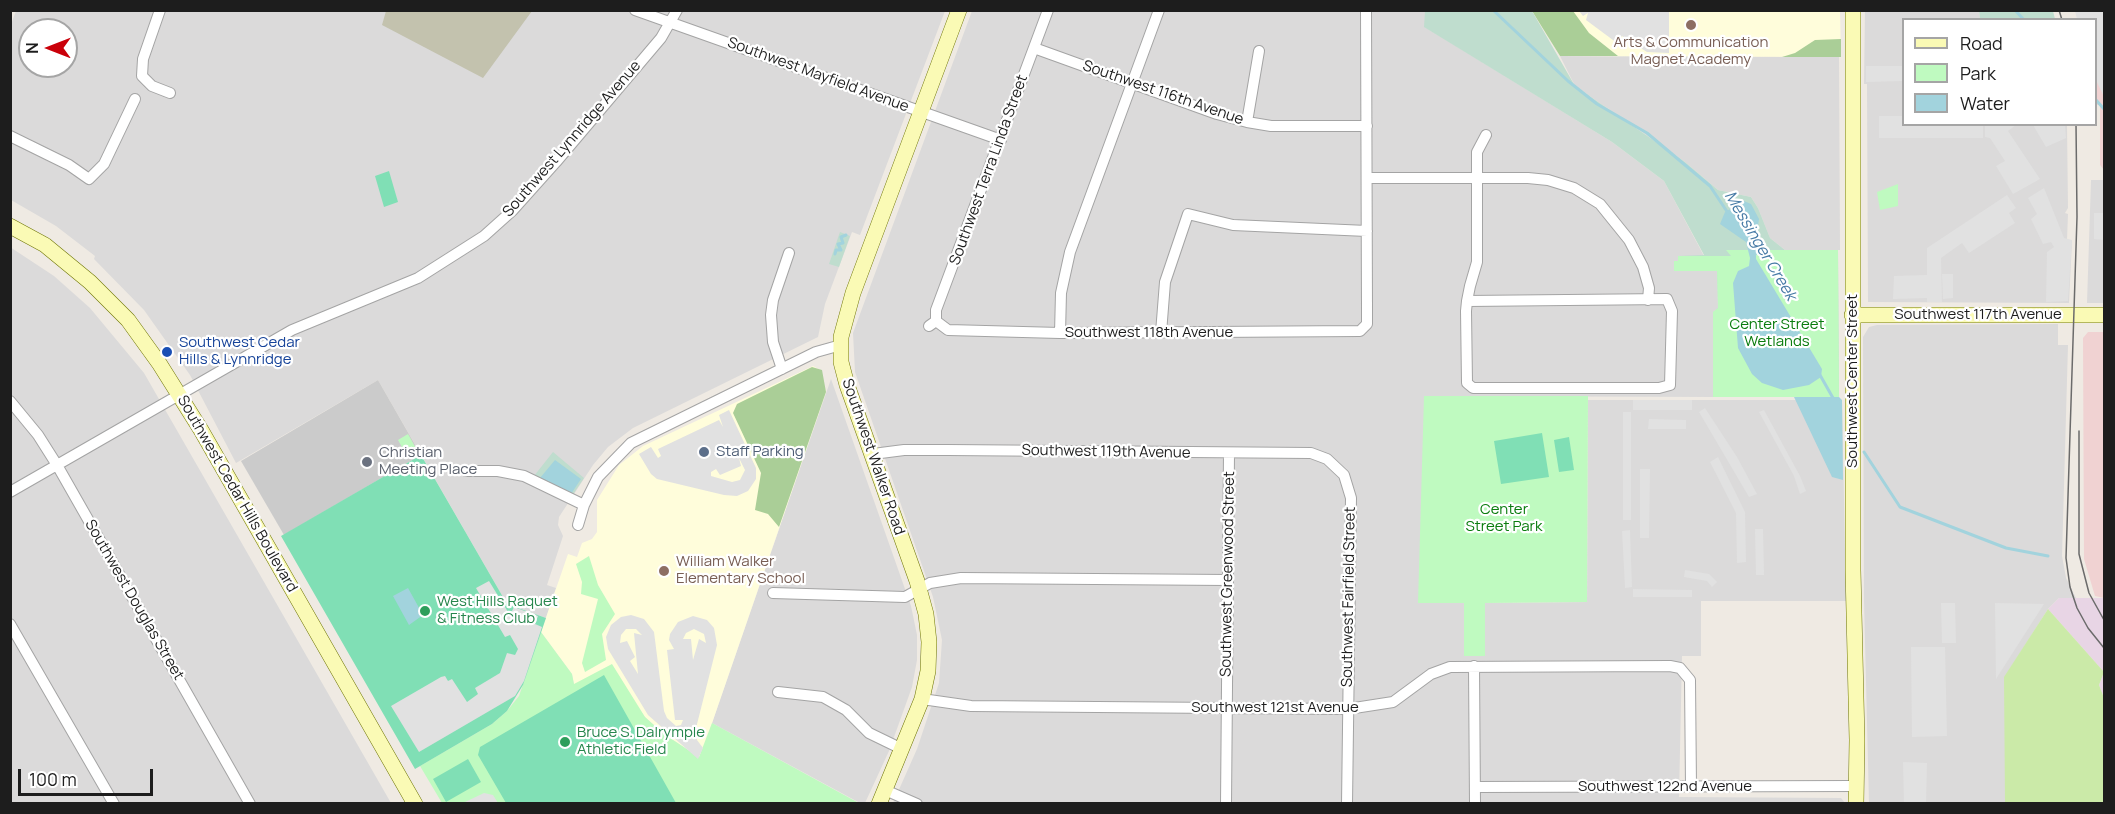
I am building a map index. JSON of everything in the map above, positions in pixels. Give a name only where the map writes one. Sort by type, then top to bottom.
[{"type":"main road","name":"Southwest Walker Road","points":[[882,797],[922,699],[928,670],[929,642],[919,590],[847,385],[841,345],[853,292],[959,10]]},
{"type":"main road","name":"Southwest Center Street","points":[[1853,10],[1852,315],[1856,804]]},
{"type":"main road","name":"Southwest Cedar Hills Boulevard","points":[[10,226],[45,245],[90,282],[128,321],[180,394],[415,804]]},
{"type":"main road","name":"Southwest 117th Avenue","points":[[1852,315],[2104,315]]},
{"type":"main road","name":"Southwest Center Street","points":[[1857,751],[1861,764],[1861,804]]},
{"type":"street","points":[[160,10],[143,59],[142,76],[152,86],[170,93]]},
{"type":"street","name":"Southwest Mayfield Avenue","points":[[635,10],[1001,140]]},
{"type":"street","name":"Southwest Lynnridge Avenue","points":[[10,492],[292,330],[418,278],[484,236],[513,210],[556,162],[671,23],[677,10]]},
{"type":"street","name":"Southwest Terra Linda Street","points":[[932,324],[1048,10]]},
{"type":"street","points":[[1060,333],[1061,293],[1070,252],[1159,10]]},
{"type":"street","points":[[1161,333],[1165,282],[1188,214],[1233,225],[1367,231],[1366,10]]},
{"type":"street","name":"Southwest 116th Avenue","points":[[1034,48],[1217,114],[1247,122],[1271,126],[1367,126]]},
{"type":"street","points":[[1247,122],[1258,51]]},
{"type":"street","points":[[10,136],[49,154],[88,179],[104,164],[135,99]]},
{"type":"street","points":[[1467,301],[1667,300],[1671,304],[1670,385],[1659,388],[1473,388],[1467,383],[1467,301],[1477,262],[1478,149],[1486,135]]},
{"type":"street","points":[[1367,178],[1548,180],[1574,188],[1600,204],[1629,240],[1643,267],[1649,288],[1648,300]]},
{"type":"street","name":"Southwest 118th Avenue","points":[[932,324],[948,330],[1060,333],[1356,333],[1364,328],[1367,321],[1367,231]]},
{"type":"street","points":[[782,369],[773,342],[771,315],[773,300],[789,253]]},
{"type":"street","points":[[578,525],[584,505],[598,477],[631,443],[822,350],[841,345]]},
{"type":"street","name":"Southwest Douglas Street","points":[[10,401],[38,435],[57,465],[250,804]]},
{"type":"street","name":"Southwest 119th Avenue","points":[[873,454],[904,450],[1311,453],[1336,466]]},
{"type":"street","name":"Southwest Greenwood Street","points":[[1226,804],[1229,453]]},
{"type":"street","name":"Southwest Fairfield Street","points":[[1336,466],[1344,475],[1351,498],[1347,804]]},
{"type":"street","points":[[466,471],[498,471],[524,476],[584,505]]},
{"type":"street","points":[[773,593],[905,597],[941,579],[961,578],[1228,580]]},
{"type":"street","points":[[10,624],[114,804]]},
{"type":"street","points":[[1474,666],[1475,804]]},
{"type":"street","name":"Southwest 121st Avenue","points":[[922,699],[972,706],[1348,709],[1393,702],[1431,674],[1450,667],[1670,666],[1687,672],[1692,690],[1691,787]]},
{"type":"street","points":[[778,692],[824,697],[846,710],[869,733],[902,749]]},
{"type":"street","name":"Southwest 122nd Avenue","points":[[1475,787],[1855,786]]},
{"type":"street","points":[[882,797],[916,804]]},
{"type":"shaded area","points":[[386,10],[532,11],[483,78],[382,25]]},
{"type":"shaded area","points":[[16,11],[945,11],[860,235],[852,232],[825,304],[818,337],[633,428],[608,447],[593,465],[559,517],[558,525],[563,536],[547,585],[556,588],[546,618],[507,604],[378,380],[236,463],[190,375],[144,310],[94,259],[95,256],[56,226],[11,200],[10,27]]},
{"type":"shaded area","points":[[972,11],[1425,11],[1425,27],[1612,142],[1664,181],[1704,256],[1717,271],[1718,308],[1713,312],[1713,397],[1424,396],[1464,603],[1484,656],[1485,603],[1587,602],[1588,400],[1842,400],[1846,601],[1701,601],[1701,656],[1682,656],[1679,797],[1841,798],[1845,803],[893,803],[917,749],[939,683],[942,640],[933,597],[855,372],[853,333]]},
{"type":"shaded area","name":"Arts & Communication Magnet Academy","points":[[1532,11],[1840,11],[1841,57],[1560,56]]},
{"type":"shaded area","points":[[1579,11],[1669,11],[1669,53],[1647,52],[1622,36],[1617,43],[1586,20],[1588,13],[1583,16]]},
{"type":"shaded area","points":[[1865,11],[1979,11],[1980,18],[1902,18],[1902,126],[2067,126],[2068,208],[2065,213],[2068,214],[2067,240],[2072,241],[2069,303],[1868,302],[1867,84],[1864,84]]},
{"type":"shaded area","points":[[2075,11],[2104,11],[2104,97],[2097,82],[2097,18],[2077,18]]},
{"type":"shaded area","points":[[2104,11],[2104,170],[2100,165],[2100,105],[2097,105],[2097,19]]},
{"type":"shaded area","points":[[1560,56],[1839,57],[1840,250],[1785,250],[1770,238],[1751,197],[1718,190],[1685,162],[1575,86]]},
{"type":"shaded area","points":[[1866,66],[1902,66],[1902,81],[1866,82]]},
{"type":"shaded area","points":[[1879,116],[1902,116],[1902,126],[1983,126],[1983,138],[1879,138]]},
{"type":"shaded area","points":[[1985,126],[2015,126],[2008,131],[2040,179],[2013,194],[1996,166],[2005,161],[1990,138],[1985,137]]},
{"type":"shaded area","points":[[2034,126],[2065,126],[2066,138],[2046,147]]},
{"type":"shaded area","points":[[2091,180],[2104,180],[2104,303],[2087,303]]},
{"type":"shaded area","points":[[2044,188],[2064,238],[2072,240],[2068,301],[2046,302],[2047,252],[2054,247],[2051,242],[2043,244],[2031,219],[2037,214],[2028,198]]},
{"type":"shaded area","points":[[2007,195],[2016,208],[2009,213],[2015,223],[1969,253],[1962,243],[1941,258],[1942,302],[1927,302],[1927,298],[1893,299],[1894,276],[1927,275],[1927,248]]},
{"type":"shaded area","points":[[2094,213],[2104,213],[2104,240],[2094,239]]},
{"type":"shaded area","points":[[10,247],[54,276],[90,308],[144,373],[391,803],[11,803]]},
{"type":"shaded area","points":[[1942,274],[1953,274],[1953,298],[1943,299]]},
{"type":"shaded area","points":[[2058,324],[2058,345],[2068,345],[2062,556],[2066,578],[2076,598],[2059,598],[2048,609],[2005,677],[2005,803],[1869,803],[1864,601],[1863,337],[1869,327],[1877,325]]},
{"type":"shaded area","points":[[2088,332],[2104,332],[2104,598],[2095,596],[2084,559],[2083,338]]},
{"type":"shaded area","name":"William Walker Elementary School","points":[[813,366],[820,370],[826,392],[700,758],[664,734],[645,717],[633,700],[574,684],[572,674],[541,632],[568,554],[577,557],[582,543],[592,539],[597,532],[597,500],[619,465],[643,446]]},
{"type":"shaded area","points":[[831,379],[911,606],[917,635],[917,660],[912,687],[889,751],[865,803],[860,803],[712,723]]},
{"type":"shaded area","points":[[378,380],[421,455],[284,535],[241,461]]},
{"type":"shaded area","points":[[1633,400],[1692,400],[1692,410],[1633,410]]},
{"type":"shaded area","points":[[1705,408],[1737,457],[1757,494],[1749,497],[1699,412]]},
{"type":"shaded area","name":"Staff Parking","points":[[729,410],[756,468],[756,479],[748,491],[737,496],[724,495],[657,479],[651,474],[639,454],[651,447],[658,458],[661,456],[658,449],[719,420],[723,427],[719,415]],"holes":[[[739,458],[745,470],[740,480],[732,482],[711,476],[711,472],[716,469],[720,475],[741,466]]]},
{"type":"shaded area","points":[[1764,410],[1800,476],[1806,491],[1800,494],[1794,476],[1759,412]]},
{"type":"shaded area","points":[[1623,412],[1631,412],[1631,520],[1623,520]]},
{"type":"shaded area","points":[[1649,419],[1686,420],[1686,429],[1648,429]]},
{"type":"shaded area","points":[[1718,457],[1745,512],[1746,562],[1737,563],[1736,513],[1710,462]]},
{"type":"shaded area","points":[[1640,469],[1650,469],[1649,538],[1640,538]]},
{"type":"shaded area","points":[[1755,529],[1763,529],[1764,575],[1756,575]]},
{"type":"shaded area","points":[[1630,530],[1632,587],[1625,588],[1622,531]]},
{"type":"shaded area","points":[[1685,570],[1709,574],[1717,582],[1712,587],[1707,581],[1684,577]]},
{"type":"shaded area","points":[[489,581],[508,612],[511,613],[514,607],[538,616],[535,624],[542,627],[524,681],[515,696],[419,752],[391,706],[445,676],[448,681],[452,679],[467,702],[478,694],[475,688],[500,673],[507,653],[515,655],[518,649],[510,635],[505,637],[476,588]]},
{"type":"shaded area","points":[[1633,589],[1692,590],[1692,597],[1633,597]]},
{"type":"shaded area","points":[[2059,598],[2104,598],[2104,672],[2048,609]]},
{"type":"shaded area","points":[[1941,603],[1955,603],[1956,643],[1942,643]]},
{"type":"shaded area","points":[[1995,603],[2044,604],[1996,679]]},
{"type":"shaded area","points":[[631,615],[644,619],[654,632],[664,711],[667,718],[676,726],[681,725],[683,720],[675,720],[667,650],[674,649],[669,640],[670,634],[678,622],[693,616],[707,620],[714,628],[717,645],[695,732],[703,748],[698,759],[648,715],[608,649],[606,637],[611,625],[621,617]],"holes":[[[626,629],[636,629],[642,635],[634,633],[638,674],[630,661],[635,657],[627,641],[620,643],[621,635]],[[694,629],[704,634],[706,643],[699,639],[693,660],[691,639],[683,639],[686,633]]]},
{"type":"shaded area","points":[[1911,647],[1945,647],[1947,736],[1912,737]]},
{"type":"shaded area","points":[[2104,672],[2104,698],[2099,685]]},
{"type":"shaded area","points":[[1903,762],[1927,763],[1926,803],[1904,803]]},
{"type":"shaded area","points":[[484,793],[493,795],[498,803],[463,803]]},
{"type":"green space","points":[[1425,11],[1532,11],[1575,86],[1685,162],[1718,190],[1751,197],[1770,238],[1785,250],[1838,250],[1839,397],[1713,397],[1713,312],[1718,308],[1717,271],[1674,271],[1674,261],[1678,261],[1678,256],[1704,255],[1664,181],[1612,142],[1424,27]]},
{"type":"green space","points":[[1532,11],[1573,11],[1589,33],[1618,56],[1560,56]]},
{"type":"green space","points":[[1979,11],[2053,11],[2055,18],[1980,18]]},
{"type":"green space","points":[[1841,39],[1841,57],[1782,57],[1795,53],[1815,40]]},
{"type":"green space","points":[[389,171],[398,202],[384,207],[375,176]]},
{"type":"green space","points":[[1898,184],[1898,206],[1880,210],[1877,192]]},
{"type":"green space","points":[[840,232],[850,236],[839,267],[829,264]]},
{"type":"green space","name":"Center Street Wetlands","points":[[1726,250],[1838,250],[1839,397],[1713,397],[1713,312],[1718,308],[1717,271],[1674,271],[1674,261],[1678,261],[1678,256],[1731,256]]},
{"type":"green space","points":[[812,367],[822,370],[826,392],[779,527],[768,514],[755,510],[761,473],[733,413],[737,404]]},
{"type":"green space","name":"Center Street Park","points":[[1424,396],[1588,396],[1587,602],[1485,603],[1485,656],[1464,656],[1464,603],[1418,603]]},
{"type":"green space","points":[[1542,433],[1549,477],[1501,484],[1494,441]]},
{"type":"green space","points":[[408,434],[418,452],[408,458],[398,440]]},
{"type":"green space","points":[[1569,437],[1574,470],[1559,472],[1554,440]]},
{"type":"green space","points":[[553,452],[584,478],[572,496],[534,476]]},
{"type":"green space","name":"West Hills Raquet & Fitness Club","points":[[421,455],[507,604],[546,618],[523,685],[507,711],[492,724],[415,769],[281,536]]},
{"type":"green space","points":[[589,556],[598,585],[615,614],[602,634],[606,660],[585,672],[582,663],[598,599],[581,594],[582,582],[576,564]]},
{"type":"green space","points":[[2048,609],[2104,672],[2099,685],[2104,698],[2104,803],[2005,803],[2004,677]]},
{"type":"green space","points":[[541,632],[572,674],[574,684],[612,664],[645,717],[664,734],[699,757],[712,723],[857,802],[442,803],[420,766],[492,724],[507,711],[519,696]]},
{"type":"green space","name":"Bruce S. DaIrymple Athletic Field","points":[[604,675],[676,803],[506,803],[478,755],[480,747]]},
{"type":"green space","points":[[468,759],[481,782],[446,802],[433,779]]},
{"type":"water","points":[[1739,199],[1751,204],[1759,219],[1757,232],[1765,247],[1764,251],[1756,255],[1756,259],[1822,369],[1821,377],[1809,385],[1783,390],[1762,383],[1752,374],[1738,348],[1733,283],[1738,271],[1749,266],[1750,258],[1746,242],[1720,224],[1725,212],[1732,208],[1735,200]]},
{"type":"water","points":[[1794,397],[1839,397],[1842,400],[1843,480],[1832,477]]},
{"type":"water","points":[[555,460],[581,479],[571,494],[540,478]]},
{"type":"water","points":[[408,588],[423,615],[409,625],[393,596]]},
{"type":"waterway","name":"Messinger Creek","points":[[1493,10],[1568,81],[1597,104],[1647,133],[1710,186],[1728,213]]},
{"type":"waterway","points":[[2015,10],[2022,18]]},
{"type":"waterway","points":[[2097,101],[2104,109]]},
{"type":"waterway","points":[[835,254],[836,250],[841,250],[838,244],[843,243],[841,237],[846,235]]},
{"type":"waterway","name":"Messinger Creek","points":[[1820,375],[1833,398]]},
{"type":"waterway","name":"Messinger Creek","points":[[1864,452],[1900,507],[2006,548],[2048,556]]},
{"type":"tram line","points":[[2059,10],[2061,18]]},
{"type":"tram line","points":[[2076,126],[2077,217],[2066,558],[2070,587],[2077,608],[2088,628],[2104,648]]},
{"type":"tram line","points":[[2079,431],[2079,554],[2089,593],[2104,620]]},
{"type":"place","name":"Arts & Communication Magnet Academy","points":[[1691,25]]},
{"type":"place","name":"Southwest Cedar Hills & Lynnridge","points":[[167,352]]},
{"type":"place","name":"Staff Parking","points":[[704,452]]},
{"type":"place","name":"Christian Meeting Place","points":[[367,462]]},
{"type":"place","name":"William Walker Elementary School","points":[[664,571]]},
{"type":"place","name":"West Hills Raquet & Fitness Club","points":[[425,611]]},
{"type":"place","name":"Bruce S. DaIrymple Athletic Field","points":[[565,742]]}]
